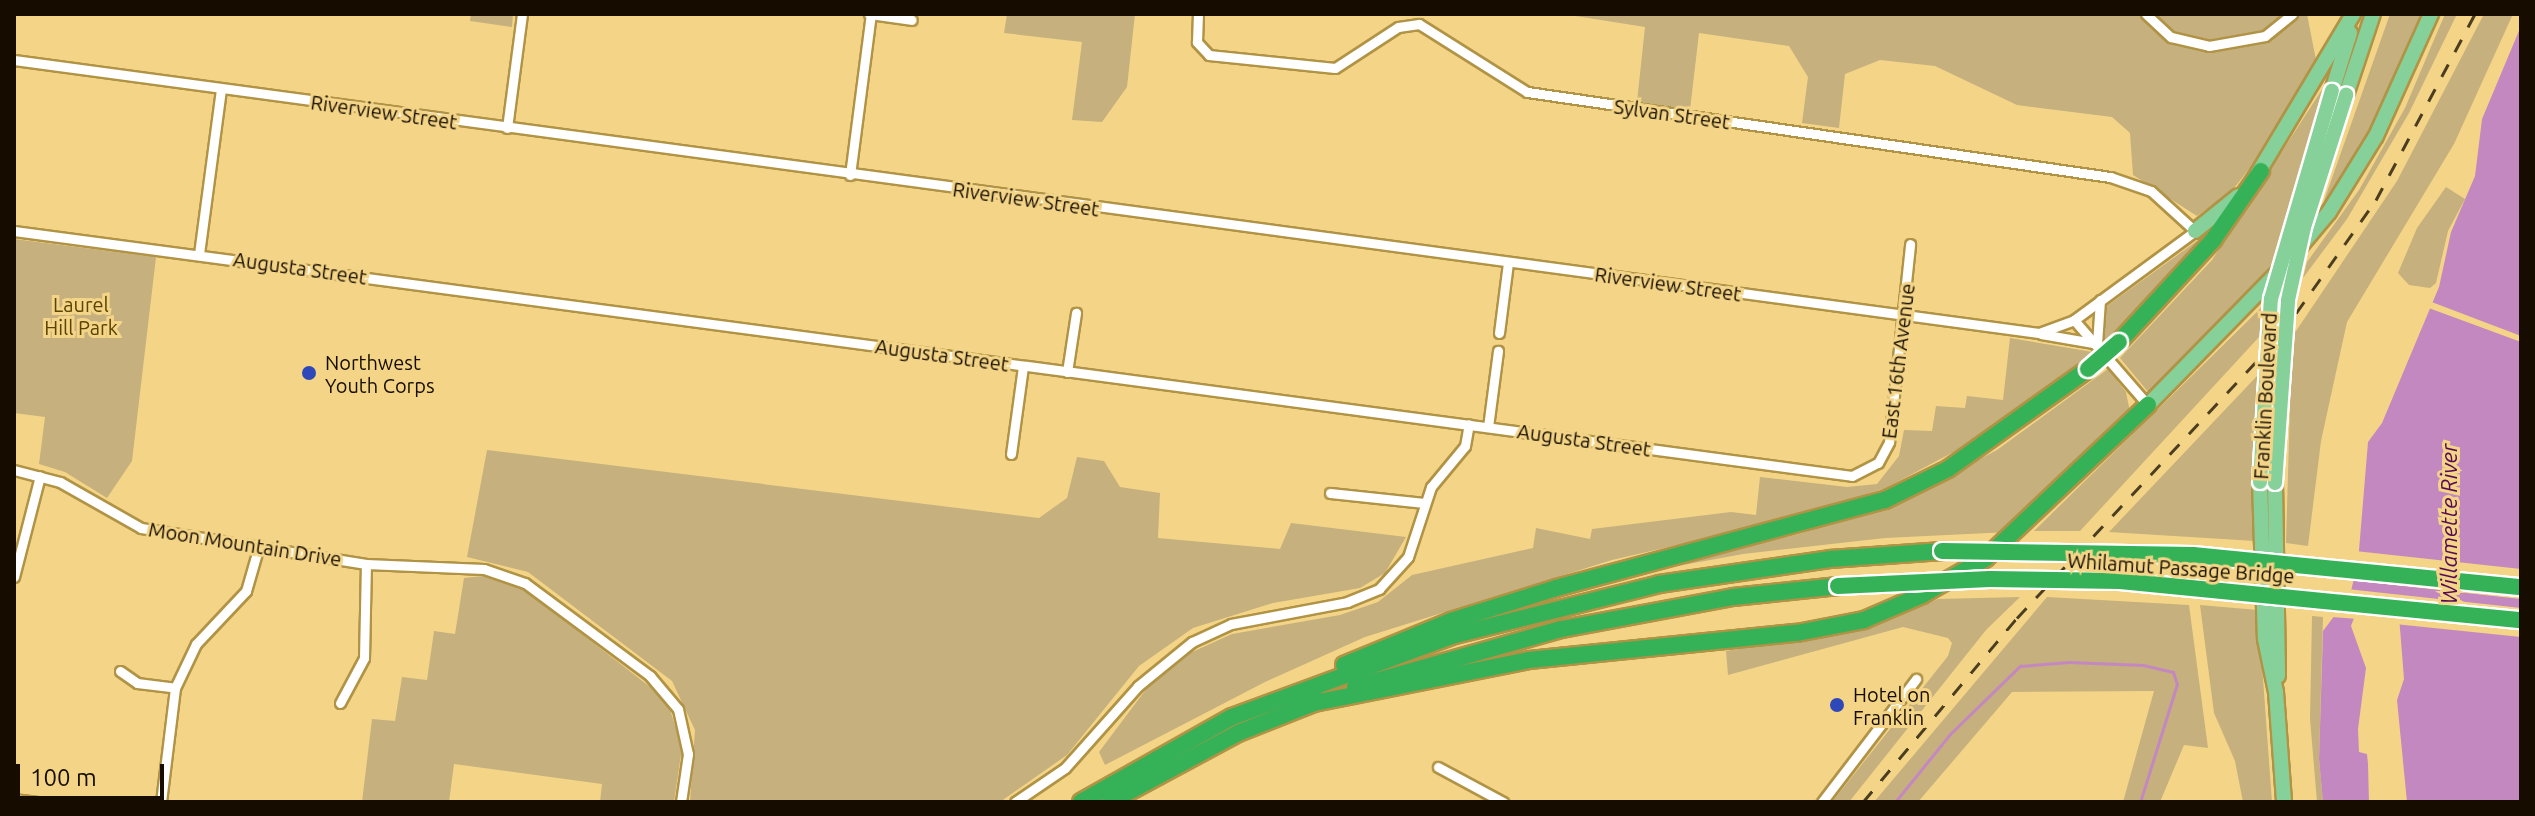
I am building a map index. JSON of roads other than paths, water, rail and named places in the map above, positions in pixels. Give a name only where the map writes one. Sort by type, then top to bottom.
[{"type":"highway","points":[[1081,802],[1168,749],[1323,680],[1357,656],[1556,588],[1885,500],[1948,469],[2088,369],[2119,342],[2213,240],[2261,171]]},
{"type":"highway","points":[[1110,802],[1174,765],[1309,704],[1515,662],[1745,640],[1864,620],[1922,595],[1986,558],[2148,405]]},
{"type":"highway","name":"Whilamut Passage Bridge","points":[[1323,680],[1455,635],[1659,584],[1831,559],[1942,551],[2193,555],[2521,587]]},
{"type":"highway","name":"Whilamut Passage Bridge","points":[[1309,704],[1383,677],[1562,629],[1733,597],[1838,586],[1990,579],[2120,581],[2521,620]]},
{"type":"main road","points":[[2195,231],[2261,171],[2354,14]]},
{"type":"main road","name":"Franklin Boulevard","points":[[2339,93],[2354,14]]},
{"type":"main road","name":"Franklin Boulevard","points":[[2284,802],[2276,692],[2265,639],[2271,299],[2339,93],[2373,14]]},
{"type":"main road","points":[[2148,405],[2247,309],[2329,212],[2376,136],[2431,14]]},
{"type":"street","points":[[507,128],[522,14]]},
{"type":"street","points":[[850,175],[870,14],[912,20]]},
{"type":"street","name":"Sylvan Street","points":[[1198,14],[1197,42],[1204,53],[1335,68],[1398,27],[1419,24],[1527,92],[2110,177],[2151,191],[2195,231]]},
{"type":"street","points":[[2152,16],[2171,37],[2209,46],[2265,36],[2292,14]]},
{"type":"street","name":"Riverview Street","points":[[14,60],[2039,333],[2097,344]]},
{"type":"street","points":[[199,254],[221,90]]},
{"type":"street","name":"Augusta Street","points":[[14,231],[1843,475],[1869,471]]},
{"type":"street","name":"Riverview Street","points":[[2039,333],[2074,320],[2195,231]]},
{"type":"street","name":"East 16th Avenue","points":[[1869,471],[1882,459],[1889,442],[1906,316],[1910,244]]},
{"type":"street","points":[[1499,333],[1508,263]]},
{"type":"street","points":[[2097,344],[2100,300]]},
{"type":"street","points":[[1067,372],[1076,313]]},
{"type":"street","points":[[2074,320],[2148,405]]},
{"type":"street","points":[[1488,427],[1498,351]]},
{"type":"street","points":[[1011,454],[1023,366]]},
{"type":"street","points":[[1015,802],[1065,768],[1138,686],[1192,642],[1231,624],[1347,602],[1379,589],[1408,557],[1424,503],[1440,474],[1465,446],[1469,424]]},
{"type":"street","name":"Moon Mountain Drive","points":[[14,470],[40,476],[141,528],[366,564],[503,573],[525,583],[663,688],[686,729],[681,802]]},
{"type":"street","points":[[14,577],[40,476]]},
{"type":"street","points":[[1330,493],[1424,503]]},
{"type":"street","points":[[161,802],[175,688],[196,644],[246,591],[259,546]]},
{"type":"street","name":"Moon Mountain Drive","points":[[340,703],[364,658],[366,564]]},
{"type":"street","points":[[120,671],[137,683],[175,688]]},
{"type":"street","points":[[1822,802],[1916,679]]},
{"type":"street","points":[[1438,767],[1503,802]]},
{"type":"street","points":[[14,799],[37,802]]},
{"type":"water","name":"Willamette River","points":[[2521,26],[2521,802],[2407,802],[2397,700],[2404,679],[2399,616],[2360,602],[2351,626],[2366,668],[2358,729],[2359,752],[2367,754],[2369,802],[2323,802],[2319,759],[2323,631],[2350,595],[2358,562],[2368,442],[2382,423],[2439,287],[2451,232],[2475,176],[2482,119]]},
{"type":"waterway","points":[[1895,802],[1950,734],[2020,666],[2069,662],[2143,665],[2173,672],[2177,684],[2140,802]]},
{"type":"railway","points":[[1863,802],[2017,618],[2280,336],[2376,200],[2475,14]]},
{"type":"place","name":"Northwest Youth Corps","points":[[309,373]]},
{"type":"place","name":"Hotel on Franklin","points":[[1837,705]]},
{"type":"park label","name":"Laurel Hill Park","points":[[81,316]]}]
